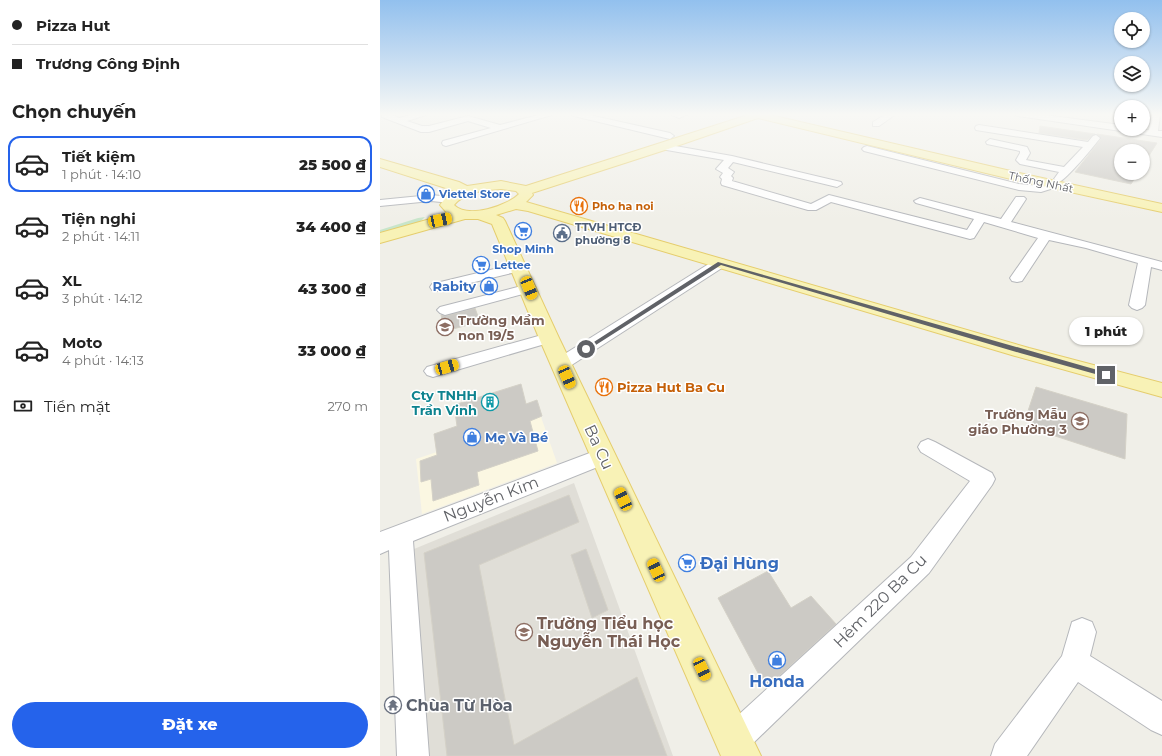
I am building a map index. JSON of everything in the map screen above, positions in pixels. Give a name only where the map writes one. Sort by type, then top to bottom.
[{"type":"main road","points":[[380,238],[440,220],[493,212],[518,194],[635,149]]},
{"type":"main road","points":[[518,194],[657,149]]},
{"type":"main road","name":"Thống Nhất","points":[[914,149],[1162,200]]},
{"type":"main road","points":[[380,163],[454,185],[466,191]]},
{"type":"main road","name":"Thống Nhất","points":[[1060,178],[1162,208]]},
{"type":"main road","points":[[380,226],[449,202],[466,191],[489,186],[518,194],[530,207],[1022,352],[1162,390]]},
{"type":"main road","name":"Ba Cu","points":[[449,202],[449,209],[456,212],[472,214],[498,221],[524,277],[549,338],[738,748]]},
{"type":"street","points":[[677,149],[732,159],[837,184]]},
{"type":"street","points":[[868,149],[1019,187],[1041,189],[1060,178],[1087,149]]},
{"type":"street","points":[[1022,149],[1025,153],[1021,160],[1060,178]]},
{"type":"street","points":[[732,159],[729,160],[728,164],[721,169],[729,172],[725,177],[728,178],[726,183],[812,208],[828,198],[970,235],[981,217]]},
{"type":"street","points":[[380,203],[431,198],[449,202]]},
{"type":"street","points":[[1004,224],[1020,199]]},
{"type":"street","points":[[920,201],[1162,266]]},
{"type":"street","points":[[1017,278],[1046,236]]},
{"type":"street","points":[[1137,305],[1145,261]]},
{"type":"street","points":[[561,364],[720,263]]},
{"type":"street","points":[[437,287],[524,277]]},
{"type":"street","points":[[445,310],[524,277]]},
{"type":"street","points":[[433,371],[549,338]]},
{"type":"street","name":"Hẻm 220 Ba Cu","points":[[738,748],[920,565],[984,479],[928,447]]},
{"type":"street","name":"Nguyễn Kim","points":[[390,539],[603,456]]},
{"type":"street","points":[[390,539],[413,756]]},
{"type":"street","points":[[1008,756],[1074,663],[1082,632]]},
{"type":"street","points":[[1074,663],[1162,719]]},
{"type":"shaded area","points":[[541,417],[557,463],[422,514],[416,459]]},
{"type":"shaded area","name":"Trường Tiểu học Nguyễn Thái Học","points":[[574,483],[673,756],[427,756],[414,549]]},
{"type":"green space","points":[[425,217],[421,221],[380,234],[380,230]]},
{"type":"building","points":[[1093,149],[1114,149],[1114,180],[1134,180],[1131,184],[1075,172]]},
{"type":"building","points":[[475,308],[480,322],[445,331],[441,315],[445,316]]},
{"type":"building","points":[[521,384],[526,404],[537,400],[542,416],[530,421],[538,451],[477,472],[479,485],[433,501],[431,479],[421,482],[420,461],[437,455],[434,434],[457,426],[454,405]]},
{"type":"building","name":"Trường Mẫu giáo Phường 3","points":[[1036,387],[1127,414],[1125,459],[1031,428],[1035,413],[1028,411]]},
{"type":"building","points":[[569,495],[579,522],[479,565],[514,745],[637,677],[667,756],[447,756],[424,553]]},
{"type":"building","points":[[586,549],[608,610],[592,618],[571,555]]},
{"type":"building","name":"Honda","points":[[768,571],[791,608],[811,596],[836,624],[766,688],[718,598]]},
{"type":"place","name":"Viettel Store","points":[[426,194]]},
{"type":"place","name":"Pho ha noi","points":[[579,206]]},
{"type":"place","name":"Shop Minh","points":[[523,231]]},
{"type":"place","name":"TTVH HTCĐ phường 8","points":[[562,233]]},
{"type":"place","name":"Lettee","points":[[481,265]]},
{"type":"place","name":"Rabity","points":[[489,286]]},
{"type":"place","name":"Trường Mầm non 19/5","points":[[445,327]]},
{"type":"place","name":"Pizza Hut Ba Cu","points":[[604,387]]},
{"type":"place","name":"Cty TNHH Trần Vinh","points":[[490,402]]},
{"type":"place","name":"Trường Mẫu giáo Phường 3","points":[[1080,421]]},
{"type":"place","name":"Mẹ Và Bé","points":[[472,437]]},
{"type":"place","name":"Đại Hùng","points":[[687,563]]},
{"type":"place","name":"Trường Tiểu học Nguyễn Thái Học","points":[[524,632]]},
{"type":"place","name":"Honda","points":[[777,660]]},
{"type":"place","name":"Chùa Từ Hòa","points":[[393,705]]},
{"type":"route","points":[[586,349],[720,263],[1022,352],[1106,375]]}]
